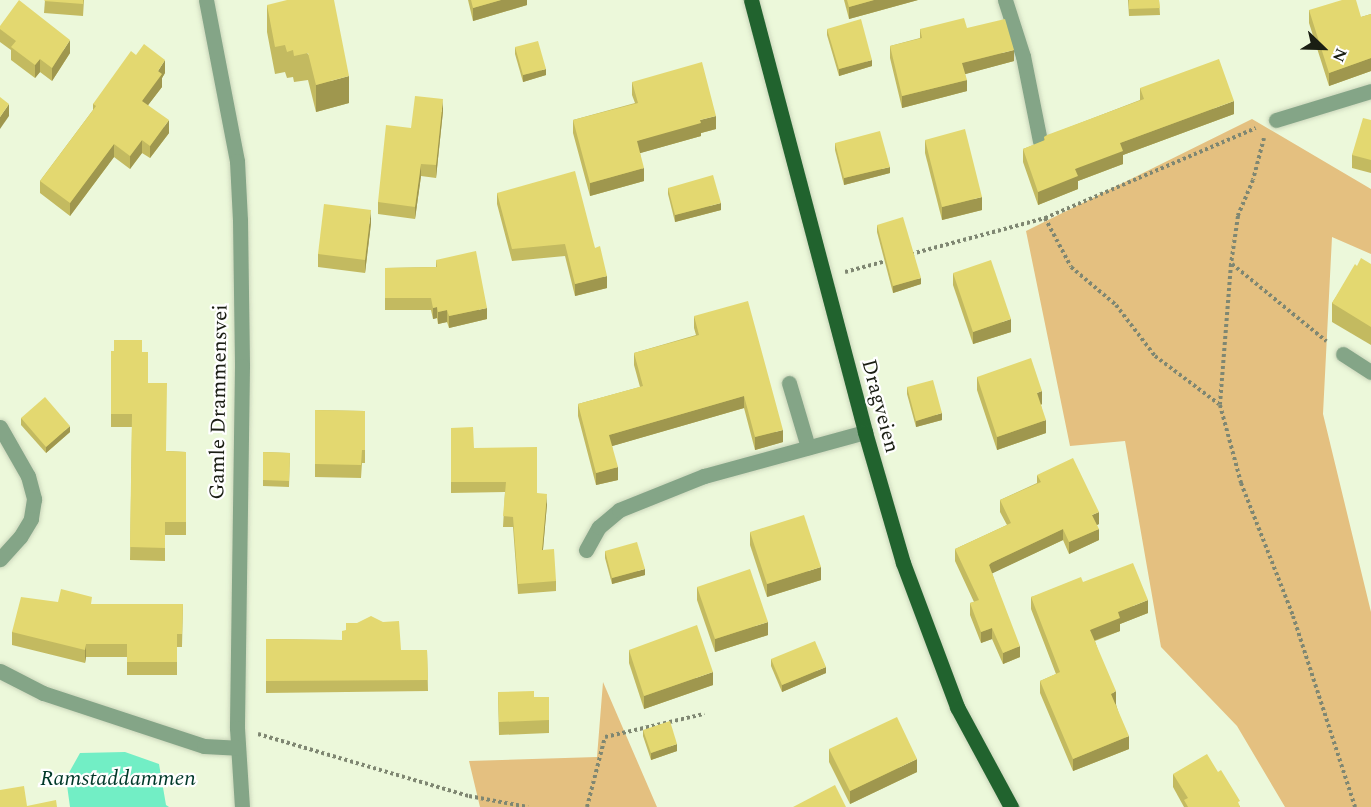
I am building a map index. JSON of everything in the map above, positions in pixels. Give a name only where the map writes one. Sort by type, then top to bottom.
[{"type":"main road","name":"Dragveien","points":[[751,0],[865,432],[903,563],[957,707],[1011,807]]},
{"type":"street","name":"Gamle Drammensvei","points":[[206,0],[237,161],[240,208],[242,366],[237,748],[242,807]]},
{"type":"street","points":[[1005,0],[1023,56],[1040,141]]},
{"type":"street","points":[[1276,120],[1371,91]]},
{"type":"street","points":[[1342,354],[1371,372]]},
{"type":"street","points":[[789,383],[808,447]]},
{"type":"street","points":[[0,427],[28,476],[34,499],[32,519],[0,560]]},
{"type":"street","points":[[586,550],[599,527],[619,510],[704,476],[865,432]]},
{"type":"street","points":[[0,671],[43,693],[204,746],[237,748]]},
{"type":"path","points":[[906,255],[1045,218],[1276,120]]},
{"type":"path","points":[[1276,120],[1261,142],[1253,180],[1238,216],[1231,264],[1220,405],[1241,483],[1293,616],[1355,807]]},
{"type":"path","points":[[1045,218],[1071,267],[1116,305],[1155,356],[1220,405]]},
{"type":"path","points":[[825,277],[895,258]]},
{"type":"path","points":[[1231,264],[1342,354]]},
{"type":"path","points":[[587,807],[605,737],[704,714]]},
{"type":"path","points":[[237,728],[469,796],[528,807]]},
{"type":"shaded area","points":[[1252,119],[1371,189],[1371,254],[1332,237],[1323,414],[1371,612],[1371,807],[1285,807],[1237,726],[1161,647],[1125,441],[1070,446],[1026,231]]},
{"type":"shaded area","points":[[603,682],[657,807],[480,807],[469,761],[597,757]]},
{"type":"water","name":"Ramstaddammen","points":[[125,752],[159,764],[166,805],[169,807],[70,807],[66,778],[80,753]]},
{"type":"building","points":[[19,0],[70,40],[52,68],[40,59],[35,65],[11,47],[16,41],[0,29]]},
{"type":"building","points":[[83,0],[83,4],[44,1]]},
{"type":"building","points":[[287,0],[334,0],[349,76],[316,85],[308,53],[294,56],[293,50],[287,52],[285,45],[275,47],[267,5]]},
{"type":"building","points":[[471,0],[501,0],[473,8]]},
{"type":"building","points":[[847,0],[874,0],[849,7]]},
{"type":"building","points":[[1129,0],[1159,0],[1160,8],[1129,9]]},
{"type":"building","points":[[1342,0],[1356,0],[1361,17],[1371,14],[1371,58],[1329,73],[1309,10]]},
{"type":"building","points":[[964,18],[967,28],[1005,19],[1014,50],[962,63],[967,80],[902,96],[890,46],[922,38],[920,29]]},
{"type":"building","points":[[861,19],[872,60],[839,69],[827,29]]},
{"type":"building","points":[[538,41],[546,69],[523,75],[515,47]]},
{"type":"building","points":[[144,44],[165,60],[158,71],[162,74],[142,101],[169,120],[150,146],[142,140],[130,156],[114,144],[70,203],[40,181],[96,106],[93,104],[131,51],[136,55]]},
{"type":"building","points":[[1219,59],[1234,101],[1120,143],[1123,151],[1075,169],[1078,176],[1038,192],[1023,149],[1045,140],[1044,137],[1047,135],[1144,99],[1140,88]]},
{"type":"building","points":[[702,62],[716,116],[700,120],[701,123],[637,141],[644,168],[590,183],[573,120],[638,103],[632,82]]},
{"type":"building","points":[[415,96],[443,99],[436,165],[421,164],[415,207],[378,202],[386,125],[411,128]]},
{"type":"building","points":[[0,97],[9,104],[0,117]]},
{"type":"building","points":[[1363,118],[1371,120],[1371,160],[1352,155]]},
{"type":"building","points":[[965,129],[982,197],[942,207],[925,140]]},
{"type":"building","points":[[880,131],[890,167],[844,178],[835,143]]},
{"type":"building","points":[[575,171],[595,248],[600,246],[607,276],[575,284],[565,244],[512,249],[497,193]]},
{"type":"building","points":[[713,175],[721,203],[675,215],[668,188]]},
{"type":"building","points":[[324,204],[371,210],[365,260],[318,254]]},
{"type":"building","points":[[903,217],[921,278],[893,286],[877,225]]},
{"type":"building","points":[[476,251],[487,308],[449,316],[447,310],[438,312],[437,307],[433,308],[431,298],[385,298],[385,268],[437,267],[436,260]]},
{"type":"building","points":[[1361,258],[1371,264],[1371,327],[1332,303]]},
{"type":"building","points":[[991,260],[1011,319],[973,332],[953,273]]},
{"type":"building","points":[[748,301],[783,430],[755,437],[744,396],[609,435],[618,467],[596,473],[578,404],[643,386],[634,353],[699,335],[694,316]]},
{"type":"building","points":[[114,340],[142,340],[142,352],[148,352],[148,383],[167,383],[166,451],[186,452],[186,522],[165,522],[165,548],[130,547],[132,414],[111,414],[111,351],[114,351]]},
{"type":"building","points":[[1031,358],[1042,391],[1037,393],[1046,420],[997,437],[977,377]]},
{"type":"building","points":[[933,380],[942,413],[916,421],[907,387]]},
{"type":"building","points":[[45,397],[70,426],[46,447],[21,418]]},
{"type":"building","points":[[315,410],[365,411],[365,450],[362,450],[361,465],[315,464]]},
{"type":"building","points":[[473,427],[474,448],[537,447],[537,493],[547,494],[542,550],[554,549],[556,581],[518,584],[513,517],[503,516],[506,482],[451,482],[451,428]]},
{"type":"building","points":[[263,452],[290,453],[289,481],[263,480]]},
{"type":"building","points":[[1073,458],[1099,512],[1092,515],[1099,529],[1069,542],[1063,529],[989,565],[1020,646],[1003,653],[992,628],[981,632],[970,603],[979,600],[955,549],[1011,523],[1000,500],[1041,482],[1037,475]]},
{"type":"building","points":[[804,515],[821,567],[767,584],[750,532]]},
{"type":"building","points":[[637,542],[645,569],[612,578],[605,551]]},
{"type":"building","points":[[1133,563],[1148,600],[1118,612],[1120,618],[1090,630],[1116,691],[1111,694],[1129,736],[1073,759],[1040,681],[1060,672],[1031,597],[1081,577],[1083,582]]},
{"type":"building","points":[[750,569],[768,622],[715,639],[697,587]]},
{"type":"building","points":[[61,589],[92,597],[91,604],[183,604],[182,634],[177,634],[177,662],[127,662],[127,644],[86,644],[85,650],[12,632],[21,597],[58,602]]},
{"type":"building","points":[[371,616],[383,622],[399,621],[401,650],[427,650],[428,680],[266,681],[266,639],[342,640],[342,631],[346,630],[346,623],[357,623]]},
{"type":"building","points":[[697,625],[713,672],[644,696],[629,650]]},
{"type":"building","points":[[815,641],[826,667],[782,685],[771,659]]},
{"type":"building","points":[[534,691],[534,697],[549,697],[549,720],[499,722],[498,692]]},
{"type":"building","points":[[897,717],[917,759],[850,791],[829,749]]},
{"type":"building","points":[[670,721],[677,744],[651,753],[643,730]]},
{"type":"building","points":[[1207,754],[1218,772],[1221,770],[1240,801],[1238,802],[1240,807],[1188,807],[1184,800],[1188,798],[1173,774]]},
{"type":"building","points":[[835,785],[846,807],[793,807]]},
{"type":"building","points":[[24,786],[27,806],[56,800],[57,807],[0,807],[0,790]]}]
